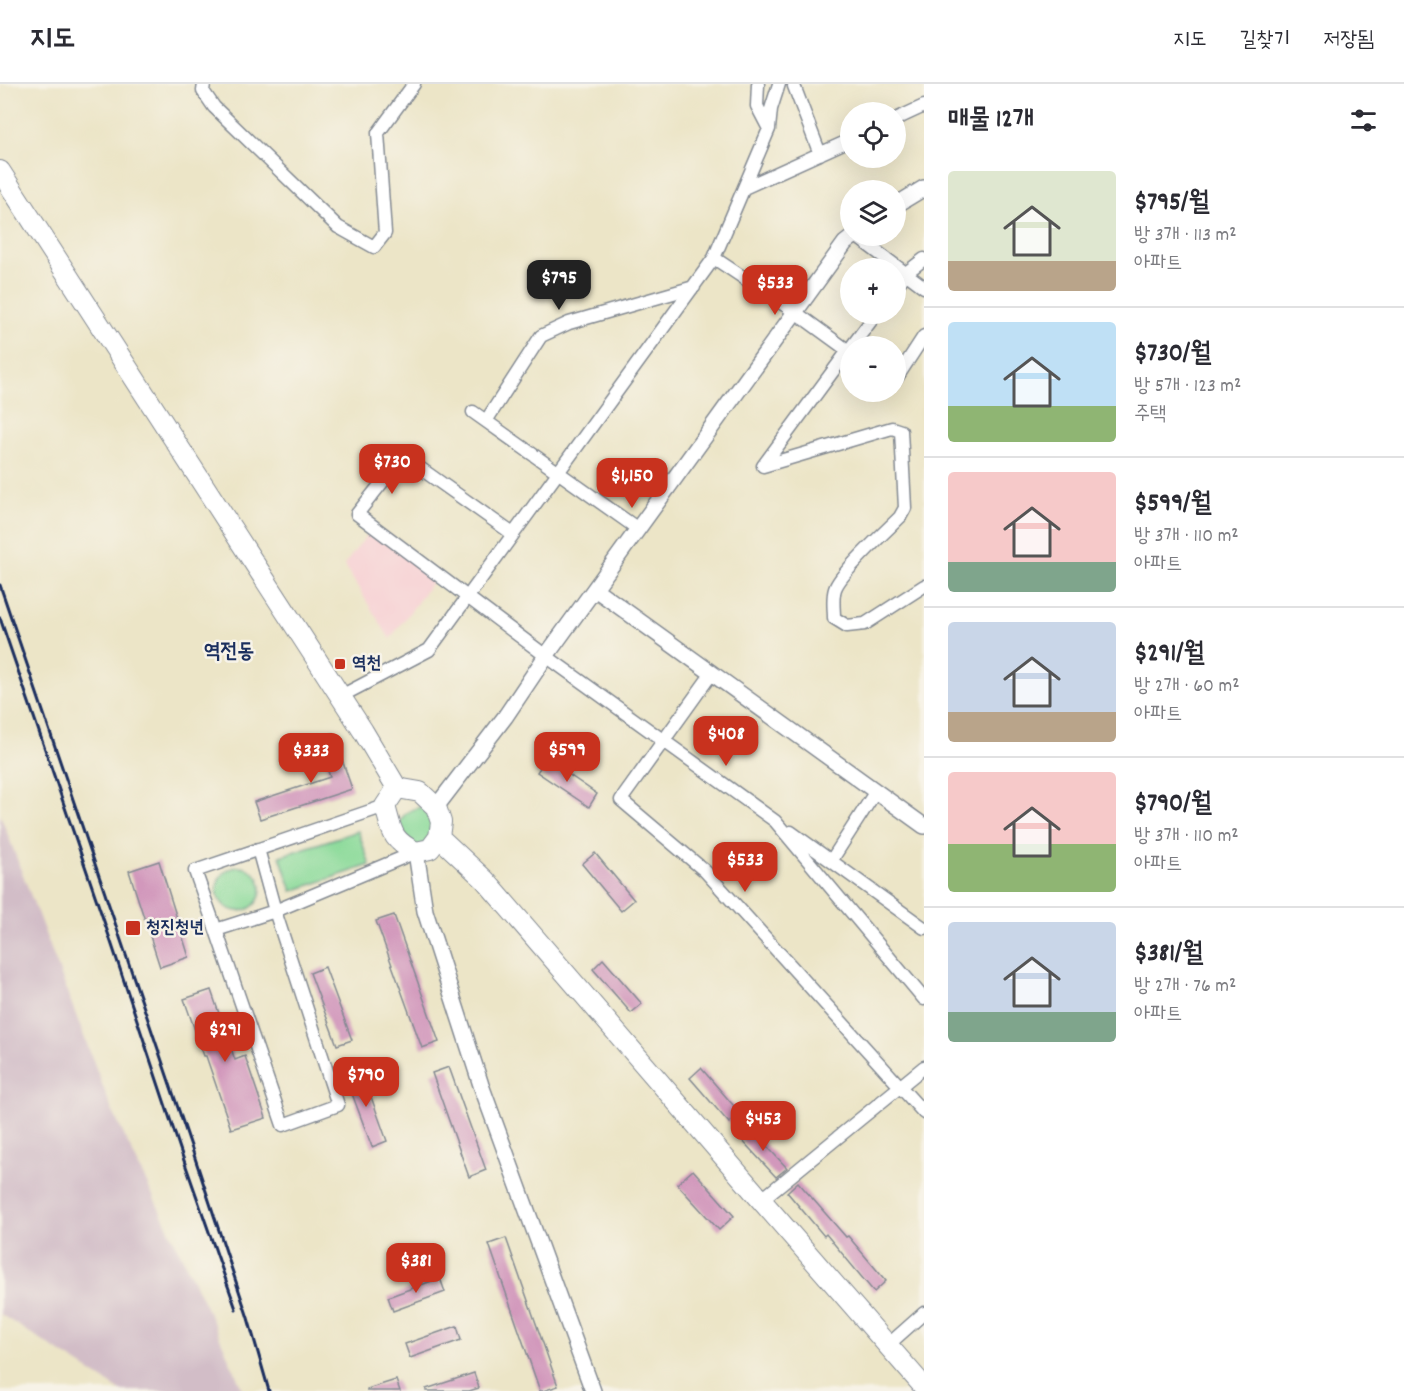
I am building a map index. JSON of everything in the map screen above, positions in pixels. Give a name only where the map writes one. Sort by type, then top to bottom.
[{"type":"highway","points":[[0,171],[341,696],[397,788],[420,792],[436,807],[441,822],[440,837],[430,849],[416,852],[404,846],[394,837],[385,806],[397,788]]},
{"type":"highway","points":[[440,837],[485,880],[924,1387]]},
{"type":"street","points":[[204,84],[203,91],[214,107],[338,226],[374,247],[385,233],[378,133],[414,84]]},
{"type":"street","points":[[758,84],[757,106],[769,129]]},
{"type":"street","points":[[341,696],[429,650],[694,287],[714,258],[769,129],[771,109],[778,88],[797,85],[820,154]]},
{"type":"street","points":[[906,114],[924,106]]},
{"type":"street","points":[[744,188],[840,145]]},
{"type":"street","points":[[906,199],[924,188]]},
{"type":"street","points":[[436,807],[506,717],[546,656],[843,246]]},
{"type":"street","points":[[869,246],[885,258]]},
{"type":"street","points":[[714,258],[840,342]]},
{"type":"street","points":[[924,259],[906,273],[924,288]]},
{"type":"street","points":[[486,421],[541,336],[569,323],[694,287]]},
{"type":"street","points":[[906,364],[924,336]]},
{"type":"street","points":[[840,362],[763,466],[892,428],[901,431],[905,508],[900,517],[848,570],[835,587],[834,618],[847,626],[865,624],[924,586]]},
{"type":"street","points":[[473,412],[638,529]]},
{"type":"street","points":[[513,534],[403,456],[357,514],[546,656],[924,928]]},
{"type":"street","points":[[595,589],[924,826]]},
{"type":"street","points":[[712,673],[621,800],[705,871],[924,1113]]},
{"type":"street","points":[[831,861],[876,791]]},
{"type":"street","points":[[258,849],[275,911],[338,1105],[283,1125],[195,871],[258,849],[385,806]]},
{"type":"street","points":[[775,821],[924,999]]},
{"type":"street","points":[[216,930],[275,911],[416,852],[425,911],[481,1085],[593,1391]]},
{"type":"street","points":[[761,1200],[924,1067]]},
{"type":"street","points":[[888,1345],[924,1313]]},
{"type":"shaded area","points":[[370,531],[436,577],[390,639],[344,565]]},
{"type":"shaded area","points":[[0,814],[111,1108],[214,1324],[243,1391],[121,1391],[0,1314]]},
{"type":"green space","points":[[422,807],[431,809],[442,823],[418,852],[398,826],[407,813]]},
{"type":"green space","points":[[358,831],[370,865],[292,891],[280,856]]},
{"type":"green space","points":[[239,867],[248,868],[255,873],[260,880],[260,898],[255,905],[248,910],[239,911],[230,910],[223,905],[218,898],[217,889],[218,880],[223,873],[230,868]]},
{"type":"building","points":[[333,733],[352,789],[260,819],[254,802],[330,777],[317,738]]},
{"type":"building","points":[[546,759],[597,794],[589,807],[537,772]]},
{"type":"building","points":[[595,853],[634,900],[621,911],[582,864]]},
{"type":"building","points":[[159,861],[189,957],[160,967],[129,871]]},
{"type":"building","points":[[394,915],[439,1042],[422,1048],[376,921]]},
{"type":"building","points":[[603,959],[642,1004],[631,1013],[593,969]]},
{"type":"building","points":[[325,967],[352,1040],[337,1045],[310,973]]},
{"type":"building","points":[[211,990],[235,1060],[245,1056],[266,1118],[231,1129],[184,999]]},
{"type":"building","points":[[449,1067],[486,1170],[469,1177],[432,1073]]},
{"type":"building","points":[[701,1068],[740,1113],[729,1123],[690,1078]]},
{"type":"building","points":[[361,1069],[387,1141],[372,1147],[345,1075]]},
{"type":"building","points":[[749,1127],[787,1168],[776,1177],[739,1137]]},
{"type":"building","points":[[693,1170],[734,1216],[719,1230],[677,1184]]},
{"type":"building","points":[[798,1182],[886,1281],[874,1292],[826,1234],[824,1236],[787,1192]]},
{"type":"building","points":[[506,1238],[558,1386],[543,1391],[540,1391],[489,1244]]},
{"type":"building","points":[[440,1278],[445,1292],[393,1311],[388,1297]]},
{"type":"building","points":[[457,1326],[461,1340],[410,1358],[405,1344]]},
{"type":"building","points":[[474,1373],[479,1388],[469,1391],[426,1391],[426,1389]]},
{"type":"building","points":[[396,1380],[400,1391],[367,1391],[367,1389]]},
{"type":"railway","points":[[0,585],[192,1149],[248,1318],[269,1391]]},
{"type":"railway","points":[[0,618],[236,1309]]},
{"type":"place","name":"역천","points":[[340,664]]},
{"type":"place","name":"청진청년","points":[[133,928]]},
{"type":"district","name":"역전동","points":[[229,653]]}]
